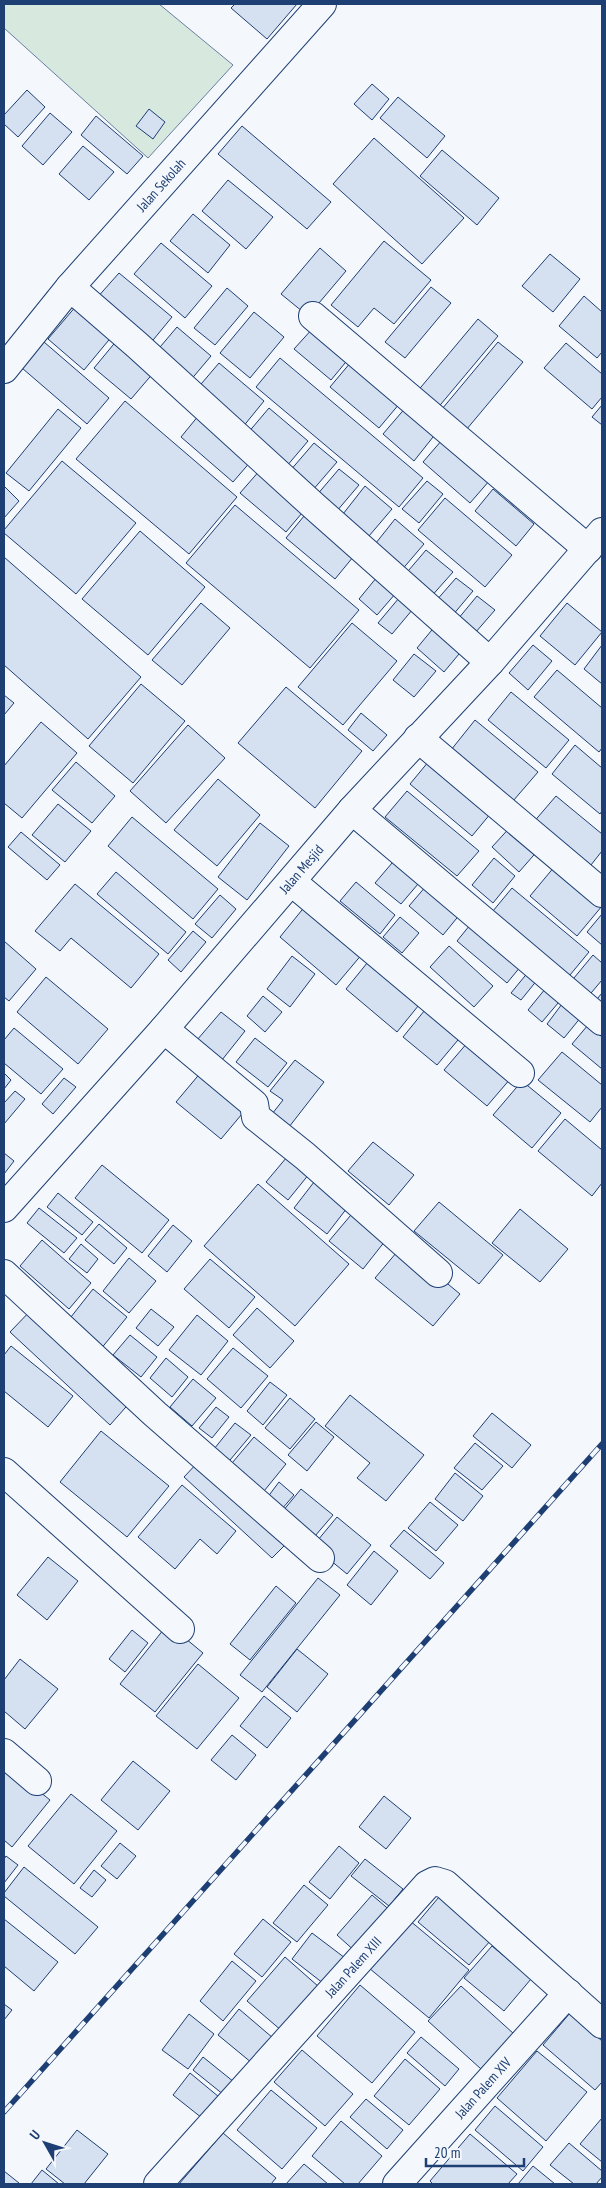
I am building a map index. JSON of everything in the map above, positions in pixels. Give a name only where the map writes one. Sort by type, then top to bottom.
[{"type":"street","name":"Jalan Sekolah","points":[[4,369],[70,287],[322,4]]},
{"type":"street","points":[[70,287],[137,345],[314,508],[490,662]]},
{"type":"street","points":[[313,316],[595,541]]},
{"type":"street","name":"Jalan Mesjid","points":[[4,1208],[164,1029],[352,810],[490,662],[595,541]]},
{"type":"street","points":[[418,738],[602,893]]},
{"type":"street","points":[[352,810],[602,1022]]},
{"type":"street","points":[[292,882],[520,1073]]},
{"type":"street","points":[[164,1029],[254,1104],[256,1117],[305,1156],[438,1273]]},
{"type":"street","points":[[4,1274],[154,1414],[320,1558]]},
{"type":"street","points":[[4,1472],[180,1629]]},
{"type":"street","points":[[4,1753],[37,1781]]},
{"type":"street","name":"Jalan Palem XIII","points":[[158,2184],[427,1885],[435,1881],[445,1884],[568,1993]]},
{"type":"street","points":[[568,1993],[602,2024]]},
{"type":"street","name":"Jalan Palem XIV","points":[[397,2184],[568,1993]]},
{"type":"shaded area","points":[[4,4],[159,4],[233,65],[148,158],[4,28]]},
{"type":"building","points":[[235,4],[297,4],[267,39],[231,8]]},
{"type":"building","points":[[372,84],[389,99],[372,120],[354,104]]},
{"type":"building","points":[[27,90],[45,107],[18,137],[4,124],[4,115]]},
{"type":"building","points":[[398,97],[445,136],[427,158],[380,118]]},
{"type":"building","points":[[149,109],[165,122],[153,139],[136,126]]},
{"type":"building","points":[[50,113],[72,132],[43,165],[22,146]]},
{"type":"building","points":[[96,116],[143,156],[127,174],[81,135]]},
{"type":"building","points":[[242,126],[331,202],[307,229],[218,154]]},
{"type":"building","points":[[374,138],[464,218],[422,264],[333,184]]},
{"type":"building","points":[[83,146],[114,172],[89,200],[59,174]]},
{"type":"building","points":[[442,150],[499,198],[477,225],[420,176]]},
{"type":"building","points":[[228,180],[273,217],[246,249],[202,211]]},
{"type":"building","points":[[193,214],[230,245],[208,273],[170,241]]},
{"type":"building","points":[[384,241],[431,280],[394,324],[374,308],[358,327],[331,305]]},
{"type":"building","points":[[161,243],[212,286],[185,318],[134,274]]},
{"type":"building","points":[[320,248],[346,271],[308,316],[281,294]]},
{"type":"building","points":[[550,254],[580,279],[553,312],[522,286]]},
{"type":"building","points":[[119,273],[172,317],[149,345],[95,300]]},
{"type":"building","points":[[431,287],[451,303],[405,358],[385,342]]},
{"type":"building","points":[[227,288],[248,306],[215,345],[194,328]]},
{"type":"building","points":[[584,296],[602,312],[602,352],[597,358],[559,326]]},
{"type":"building","points":[[77,305],[113,335],[84,370],[48,339]]},
{"type":"building","points":[[254,312],[284,337],[250,378],[220,353]]},
{"type":"building","points":[[478,319],[498,336],[436,410],[416,393]]},
{"type":"building","points":[[177,327],[211,356],[189,382],[155,353]]},
{"type":"building","points":[[314,327],[350,357],[331,380],[294,349]]},
{"type":"building","points":[[118,339],[155,371],[131,399],[94,368]]},
{"type":"building","points":[[44,342],[109,398],[87,424],[22,368]]},
{"type":"building","points":[[498,342],[523,362],[466,430],[442,409]]},
{"type":"building","points":[[566,343],[602,374],[602,397],[592,409],[544,368]]},
{"type":"building","points":[[280,358],[423,478],[399,507],[256,387]]},
{"type":"building","points":[[351,362],[400,403],[379,428],[330,387]]},
{"type":"building","points":[[219,363],[264,401],[242,428],[196,390]]},
{"type":"building","points":[[125,401],[237,497],[189,554],[76,459]]},
{"type":"building","points":[[602,405],[602,425],[592,417]]},
{"type":"building","points":[[407,406],[437,432],[414,461],[383,434]]},
{"type":"building","points":[[269,408],[308,441],[286,467],[247,434]]},
{"type":"building","points":[[58,409],[81,428],[29,491],[6,473]]},
{"type":"building","points":[[199,415],[252,460],[233,482],[181,437]]},
{"type":"building","points":[[442,440],[490,480],[470,503],[423,462]]},
{"type":"building","points":[[314,443],[337,462],[312,491],[289,472]]},
{"type":"building","points":[[62,461],[136,523],[76,594],[4,533],[4,530]]},
{"type":"building","points":[[261,469],[307,507],[286,532],[240,493]]},
{"type":"building","points":[[339,469],[359,485],[336,512],[316,496]]},
{"type":"building","points":[[427,481],[443,494],[419,523],[402,509]]},
{"type":"building","points":[[4,486],[19,501],[4,518]]},
{"type":"building","points":[[365,486],[392,509],[369,536],[343,514]]},
{"type":"building","points":[[493,489],[534,524],[516,546],[475,511]]},
{"type":"building","points":[[445,498],[512,555],[485,587],[418,530]]},
{"type":"building","points":[[235,505],[359,610],[310,668],[186,563]]},
{"type":"building","points":[[309,510],[358,551],[335,579],[286,538]]},
{"type":"building","points":[[395,519],[424,544],[400,572],[372,548]]},
{"type":"building","points":[[140,531],[205,587],[148,655],[82,599]]},
{"type":"building","points":[[426,550],[453,572],[429,599],[403,577]]},
{"type":"building","points":[[4,557],[141,677],[88,739],[4,665]]},
{"type":"building","points":[[377,577],[396,593],[377,615],[359,599]]},
{"type":"building","points":[[456,578],[473,591],[452,616],[435,602]]},
{"type":"building","points":[[477,596],[495,610],[475,633],[458,619]]},
{"type":"building","points":[[399,598],[413,609],[392,634],[378,623]]},
{"type":"building","points":[[201,603],[230,628],[182,685],[152,660]]},
{"type":"building","points":[[567,603],[602,632],[575,665],[540,636]]},
{"type":"building","points":[[352,623],[397,661],[343,725],[298,687]]},
{"type":"building","points":[[436,625],[464,648],[444,672],[417,648]]},
{"type":"building","points":[[533,645],[552,661],[528,690],[509,673]]},
{"type":"building","points":[[602,645],[602,684],[584,669]]},
{"type":"building","points":[[414,654],[436,671],[414,697],[393,680]]},
{"type":"building","points":[[557,670],[602,708],[602,748],[599,752],[534,697]]},
{"type":"building","points":[[141,684],[185,721],[133,783],[89,746]]},
{"type":"building","points":[[286,687],[362,751],[315,808],[238,743]]},
{"type":"building","points":[[511,692],[569,740],[546,768],[488,720]]},
{"type":"building","points":[[4,695],[14,703],[4,715]]},
{"type":"building","points":[[361,713],[387,735],[373,751],[348,730]]},
{"type":"building","points":[[475,720],[538,772],[513,801],[451,750]]},
{"type":"building","points":[[41,722],[77,753],[22,818],[4,803],[4,766]]},
{"type":"building","points":[[188,725],[225,758],[166,823],[130,791]]},
{"type":"building","points":[[575,745],[602,768],[602,811],[600,814],[552,774]]},
{"type":"building","points":[[429,761],[491,813],[472,836],[410,784]]},
{"type":"building","points":[[76,762],[115,796],[92,823],[52,790]]},
{"type":"building","points":[[218,779],[260,815],[217,866],[174,830]]},
{"type":"building","points":[[407,791],[479,851],[457,876],[385,817]]},
{"type":"building","points":[[556,796],[602,834],[602,851],[587,870],[532,824]]},
{"type":"building","points":[[58,804],[91,831],[65,862],[32,835]]},
{"type":"building","points":[[132,817],[218,889],[193,919],[108,846]]},
{"type":"building","points":[[260,823],[289,846],[247,900],[218,877]]},
{"type":"building","points":[[514,823],[540,848],[519,872],[492,847]]},
{"type":"building","points":[[21,832],[60,865],[47,880],[8,847]]},
{"type":"building","points":[[398,856],[424,877],[401,904],[375,883]]},
{"type":"building","points":[[494,858],[515,876],[493,903],[472,885]]},
{"type":"building","points":[[555,866],[602,906],[577,936],[530,896]]},
{"type":"building","points":[[116,872],[186,932],[168,954],[97,894]]},
{"type":"building","points":[[356,882],[395,915],[380,934],[340,901]]},
{"type":"building","points":[[75,884],[159,954],[131,988],[71,938],[60,951],[35,931]]},
{"type":"building","points":[[427,885],[461,913],[443,935],[409,906]]},
{"type":"building","points":[[512,888],[589,952],[565,981],[488,917]]},
{"type":"building","points":[[220,895],[236,909],[212,938],[195,924]]},
{"type":"building","points":[[306,905],[363,953],[336,985],[280,937]]},
{"type":"building","points":[[602,914],[602,945],[587,932]]},
{"type":"building","points":[[400,917],[419,933],[402,953],[383,937]]},
{"type":"building","points":[[470,925],[521,966],[507,983],[457,941]]},
{"type":"building","points":[[193,931],[206,942],[181,972],[168,960]]},
{"type":"building","points":[[4,941],[36,969],[9,1001],[4,997]]},
{"type":"building","points":[[449,946],[493,986],[474,1007],[430,967]]},
{"type":"building","points":[[593,955],[602,963],[602,980],[586,999],[569,984]]},
{"type":"building","points":[[292,956],[315,974],[290,1007],[267,989]]},
{"type":"building","points":[[372,957],[423,1000],[397,1032],[346,989]]},
{"type":"building","points":[[529,971],[538,979],[521,1000],[511,993]]},
{"type":"building","points":[[46,977],[108,1029],[78,1064],[17,1012]]},
{"type":"building","points":[[550,983],[564,996],[542,1022],[528,1010]]},
{"type":"building","points":[[602,993],[602,1013],[592,1005]]},
{"type":"building","points":[[263,996],[282,1012],[265,1032],[247,1016]]},
{"type":"building","points":[[568,996],[586,1011],[564,1038],[547,1024]]},
{"type":"building","points":[[429,1005],[463,1034],[437,1065],[403,1037]]},
{"type":"building","points":[[221,1012],[245,1031],[222,1060],[197,1040]]},
{"type":"building","points":[[588,1025],[602,1037],[602,1069],[572,1044]]},
{"type":"building","points":[[14,1028],[63,1069],[41,1094],[4,1063],[4,1040]]},
{"type":"building","points":[[255,1038],[287,1063],[268,1087],[236,1062]]},
{"type":"building","points":[[468,1042],[511,1078],[487,1106],[444,1070]]},
{"type":"building","points":[[562,1052],[602,1085],[602,1107],[590,1122],[538,1080]]},
{"type":"building","points":[[295,1060],[324,1082],[289,1127],[272,1114],[283,1100],[270,1091]]},
{"type":"building","points":[[202,1071],[247,1108],[221,1139],[176,1102]]},
{"type":"building","points":[[4,1073],[11,1080],[4,1089]]},
{"type":"building","points":[[64,1078],[76,1087],[53,1114],[42,1104]]},
{"type":"building","points":[[522,1081],[561,1113],[532,1148],[493,1115]]},
{"type":"building","points":[[15,1091],[25,1099],[4,1124],[4,1103]]},
{"type":"building","points":[[565,1119],[602,1150],[602,1183],[592,1196],[538,1151]]},
{"type":"building","points":[[373,1142],[414,1175],[389,1205],[348,1171]]},
{"type":"building","points":[[292,1151],[314,1168],[288,1200],[266,1182]]},
{"type":"building","points":[[4,1153],[14,1161],[4,1174]]},
{"type":"building","points":[[102,1165],[169,1220],[142,1253],[75,1198]]},
{"type":"building","points":[[321,1173],[354,1199],[327,1234],[294,1208]]},
{"type":"building","points":[[258,1184],[349,1264],[295,1326],[204,1246]]},
{"type":"building","points":[[58,1193],[93,1222],[82,1235],[47,1207]]},
{"type":"building","points":[[439,1202],[503,1255],[479,1284],[414,1231]]},
{"type":"building","points":[[39,1208],[77,1238],[64,1253],[27,1223]]},
{"type":"building","points":[[356,1209],[389,1236],[363,1269],[329,1241]]},
{"type":"building","points":[[520,1209],[568,1249],[540,1282],[492,1243]]},
{"type":"building","points":[[99,1224],[127,1248],[114,1264],[85,1240]]},
{"type":"building","points":[[173,1225],[192,1241],[167,1272],[148,1256]]},
{"type":"building","points":[[42,1240],[91,1283],[69,1309],[20,1266]]},
{"type":"building","points":[[81,1244],[98,1259],[87,1273],[69,1259]]},
{"type":"building","points":[[402,1246],[460,1294],[433,1326],[375,1278]]},
{"type":"building","points":[[129,1258],[156,1281],[129,1313],[103,1291]]},
{"type":"building","points":[[210,1259],[255,1297],[229,1328],[184,1289]]},
{"type":"building","points":[[93,1289],[127,1317],[100,1350],[67,1322]]},
{"type":"building","points":[[34,1307],[133,1399],[110,1425],[10,1332]]},
{"type":"building","points":[[257,1308],[294,1341],[270,1368],[233,1335]]},
{"type":"building","points":[[151,1309],[174,1327],[158,1346],[136,1328]]},
{"type":"building","points":[[197,1315],[228,1341],[201,1375],[169,1350]]},
{"type":"building","points":[[130,1335],[157,1357],[141,1377],[113,1355]]},
{"type":"building","points":[[11,1346],[73,1396],[48,1427],[4,1391],[4,1355]]},
{"type":"building","points":[[233,1348],[268,1376],[241,1408],[207,1379]]},
{"type":"building","points":[[166,1358],[188,1377],[172,1397],[150,1378]]},
{"type":"building","points":[[193,1379],[216,1398],[192,1426],[170,1407]]},
{"type":"building","points":[[270,1382],[287,1395],[263,1425],[247,1411]]},
{"type":"building","points":[[350,1395],[424,1455],[386,1501],[357,1478],[370,1463],[325,1426]]},
{"type":"building","points":[[290,1398],[315,1419],[290,1449],[265,1428]]},
{"type":"building","points":[[216,1407],[229,1417],[212,1438],[199,1428]]},
{"type":"building","points":[[492,1413],[531,1445],[512,1468],[473,1436]]},
{"type":"building","points":[[316,1422],[334,1437],[307,1471],[288,1455]]},
{"type":"building","points":[[235,1423],[251,1435],[225,1466],[210,1454]]},
{"type":"building","points":[[101,1431],[169,1486],[127,1537],[60,1482]]},
{"type":"building","points":[[254,1437],[286,1464],[260,1496],[227,1469]]},
{"type":"building","points":[[475,1443],[503,1466],[482,1490],[454,1468]]},
{"type":"building","points":[[200,1460],[289,1541],[272,1558],[184,1477]]},
{"type":"building","points":[[455,1473],[483,1496],[463,1521],[435,1499]]},
{"type":"building","points":[[279,1482],[294,1495],[281,1510],[267,1498]]},
{"type":"building","points":[[182,1485],[236,1531],[217,1554],[200,1539],[175,1569],[138,1537]]},
{"type":"building","points":[[301,1489],[333,1515],[309,1543],[278,1517]]},
{"type":"building","points":[[430,1502],[458,1525],[436,1551],[408,1528]]},
{"type":"building","points":[[337,1517],[371,1545],[347,1574],[313,1546]]},
{"type":"building","points":[[404,1530],[444,1563],[430,1579],[390,1546]]},
{"type":"building","points":[[374,1551],[398,1571],[371,1605],[347,1585]]},
{"type":"building","points":[[48,1557],[78,1581],[47,1620],[17,1595]]},
{"type":"building","points":[[318,1578],[340,1595],[262,1692],[240,1675]]},
{"type":"building","points":[[276,1586],[296,1603],[250,1660],[230,1644]]},
{"type":"building","points":[[168,1624],[203,1653],[155,1712],[120,1684]]},
{"type":"building","points":[[132,1630],[148,1643],[125,1672],[109,1659]]},
{"type":"building","points":[[297,1649],[328,1674],[297,1712],[267,1687]]},
{"type":"building","points":[[20,1659],[58,1689],[25,1729],[4,1711],[4,1680]]},
{"type":"building","points":[[198,1664],[239,1698],[197,1749],[156,1716]]},
{"type":"building","points":[[264,1696],[291,1718],[267,1748],[240,1726]]},
{"type":"building","points":[[232,1735],[256,1755],[236,1780],[211,1760]]},
{"type":"building","points":[[133,1761],[170,1791],[138,1830],[101,1800]]},
{"type":"building","points":[[4,1763],[50,1800],[12,1847],[4,1840]]},
{"type":"building","points":[[71,1794],[117,1831],[74,1884],[28,1846]]},
{"type":"building","points":[[384,1796],[411,1818],[386,1849],[359,1827]]},
{"type":"building","points":[[120,1843],[136,1856],[117,1879],[101,1866]]},
{"type":"building","points":[[339,1846],[359,1863],[330,1899],[309,1882]]},
{"type":"building","points":[[6,1856],[18,1865],[4,1883],[4,1859]]},
{"type":"building","points":[[365,1859],[403,1889],[389,1906],[351,1876]]},
{"type":"building","points":[[24,1867],[98,1927],[75,1954],[4,1896],[4,1893]]},
{"type":"building","points":[[94,1870],[106,1880],[92,1897],[80,1888]]},
{"type":"building","points":[[304,1885],[328,1905],[297,1942],[273,1923]]},
{"type":"building","points":[[372,1895],[392,1912],[357,1953],[337,1935]]},
{"type":"building","points":[[439,1897],[491,1940],[469,1965],[418,1922]]},
{"type":"building","points":[[4,1919],[58,1962],[34,1991],[4,1966]]},
{"type":"building","points":[[263,1919],[291,1942],[262,1977],[234,1954]]},
{"type":"building","points":[[409,1920],[469,1970],[429,2018],[369,1968]]},
{"type":"building","points":[[312,1933],[349,1961],[328,1987],[292,1959]]},
{"type":"building","points":[[492,1946],[531,1979],[504,2011],[464,1978]]},
{"type":"building","points":[[285,1957],[319,1987],[282,2031],[247,2001]]},
{"type":"building","points":[[232,1961],[256,1981],[223,2021],[200,2001]]},
{"type":"building","points":[[360,1985],[415,2032],[372,2083],[317,2036]]},
{"type":"building","points":[[461,1986],[514,2034],[481,2069],[428,2021]]},
{"type":"building","points":[[4,2004],[12,2010],[4,2020]]},
{"type":"building","points":[[239,2009],[273,2038],[252,2063],[218,2035]]},
{"type":"building","points":[[570,2013],[602,2041],[602,2082],[595,2090],[543,2045]]},
{"type":"building","points":[[189,2014],[214,2034],[188,2069],[162,2050]]},
{"type":"building","points":[[421,2037],[459,2069],[445,2086],[407,2053]]},
{"type":"building","points":[[302,2050],[353,2094],[325,2126],[274,2082]]},
{"type":"building","points":[[537,2051],[587,2092],[546,2141],[497,2098]]},
{"type":"building","points":[[203,2057],[234,2082],[224,2095],[193,2070]]},
{"type":"building","points":[[405,2059],[440,2089],[409,2125],[374,2096]]},
{"type":"building","points":[[190,2073],[219,2097],[202,2118],[173,2095]]},
{"type":"building","points":[[271,2090],[317,2128],[282,2169],[237,2130]]},
{"type":"building","points":[[366,2099],[403,2130],[387,2149],[350,2117]]},
{"type":"building","points":[[495,2106],[543,2147],[523,2171],[475,2130]]},
{"type":"building","points":[[602,2118],[602,2162],[580,2144]]},
{"type":"building","points":[[341,2121],[382,2156],[358,2184],[345,2184],[312,2156]]},
{"type":"building","points":[[77,2130],[108,2154],[84,2184],[65,2184],[46,2169]]},
{"type":"building","points":[[223,2133],[276,2178],[271,2184],[179,2184]]},
{"type":"building","points":[[470,2134],[517,2174],[508,2184],[433,2184],[430,2181]]},
{"type":"building","points":[[569,2143],[602,2171],[602,2177],[596,2184],[574,2184],[550,2165]]},
{"type":"building","points":[[304,2164],[328,2184],[286,2184]]},
{"type":"building","points":[[533,2166],[555,2184],[518,2184]]},
{"type":"building","points":[[42,2170],[59,2184],[31,2184]]},
{"type":"building","points":[[4,2171],[19,2183],[19,2184],[4,2184]]},
{"type":"railway","points":[[4,2112],[602,1444]]}]
